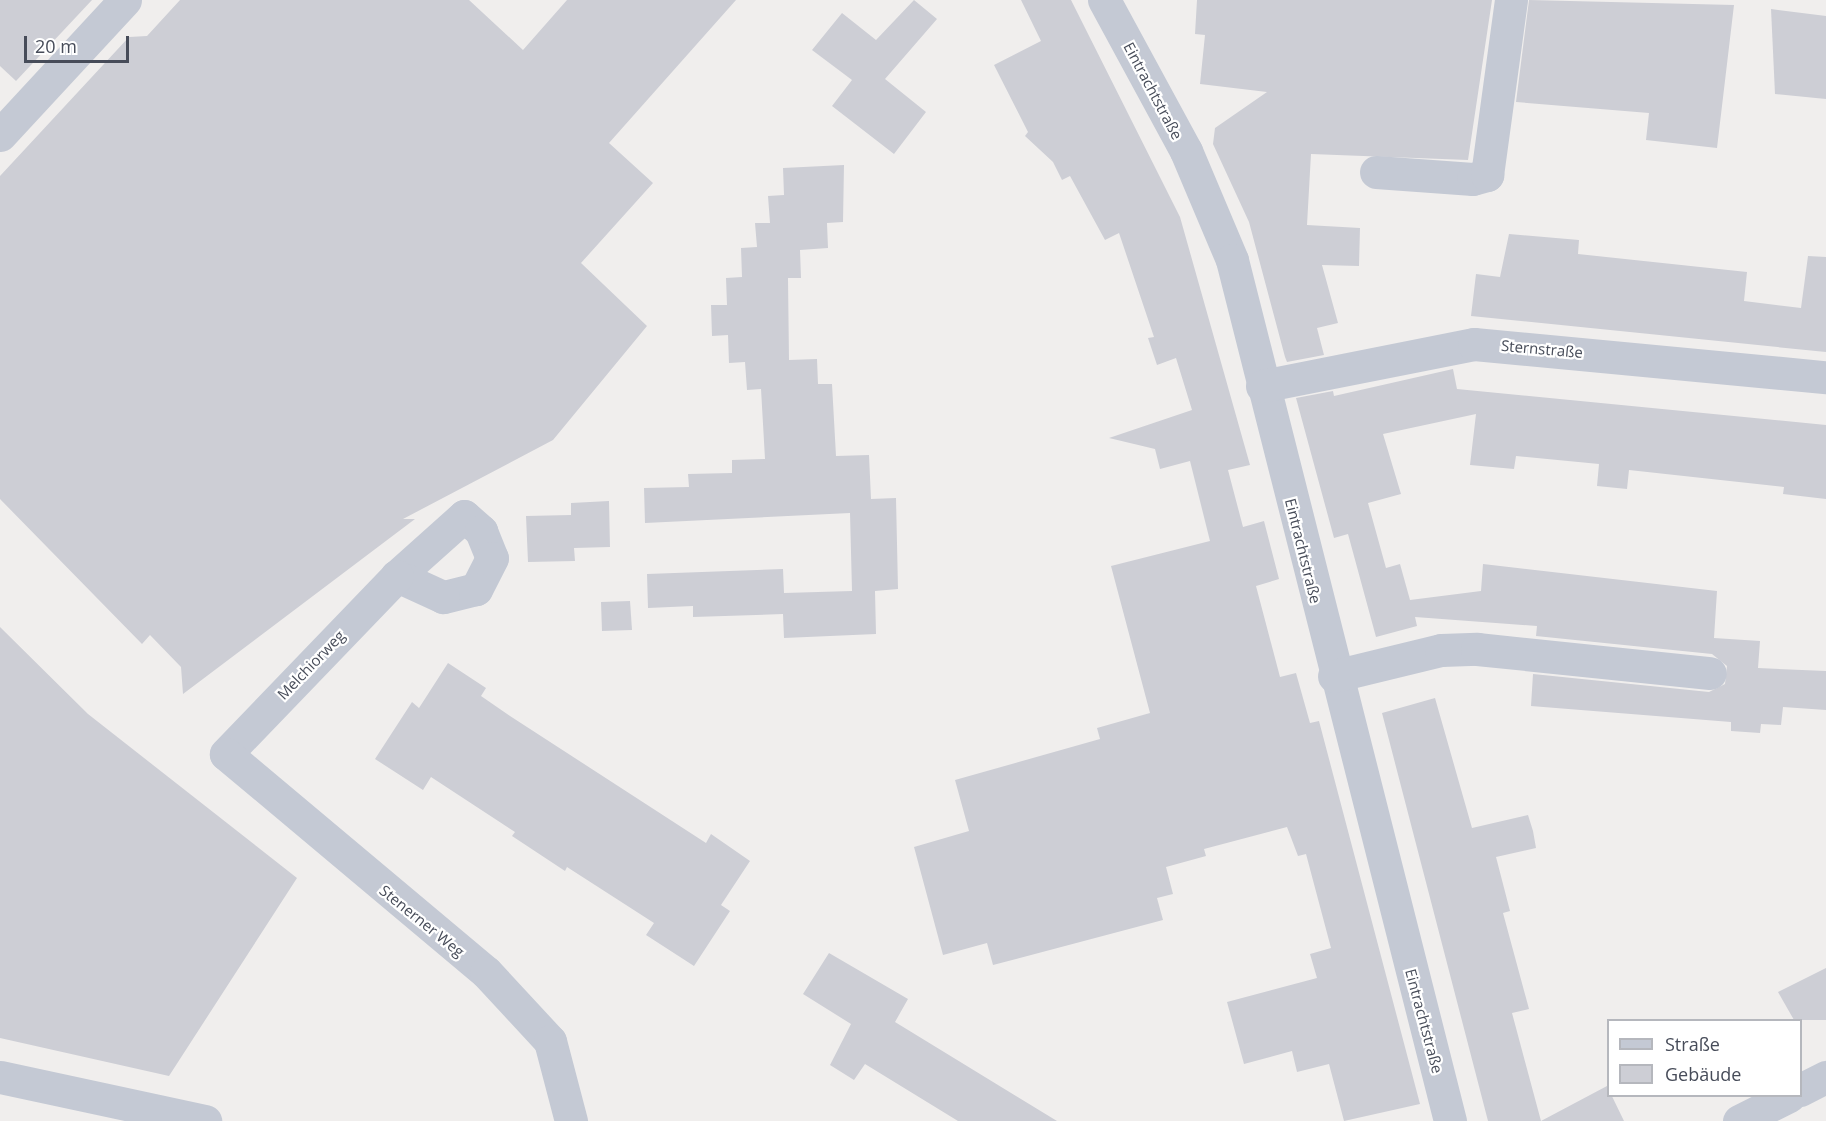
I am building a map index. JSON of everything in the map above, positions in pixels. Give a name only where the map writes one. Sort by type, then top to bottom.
[{"type":"street","points":[[0,135],[124,0]]},
{"type":"street","name":"Eintrachtstraße","points":[[1104,0],[1211,206],[1232,260],[1334,676],[1450,1121]]},
{"type":"street","points":[[1376,172],[1473,179],[1487,175],[1511,0]]},
{"type":"street","name":"Sternstraße","points":[[1262,386],[1474,344],[1826,377]]},
{"type":"street","name":"Melchiorweg","points":[[226,754],[397,576]]},
{"type":"street","points":[[1334,676],[1441,650],[1477,650],[1710,673]]},
{"type":"street","name":"Stenerner Weg","points":[[226,754],[486,972],[550,1041],[571,1121]]},
{"type":"street","points":[[0,1077],[205,1121]]},
{"type":"street","points":[[1802,1089],[1826,1077]]},
{"type":"street","points":[[1739,1121],[1785,1097]]},
{"type":"building","points":[[0,0],[92,0],[16,81],[0,66]]},
{"type":"building","points":[[180,0],[469,0],[523,50],[567,0],[736,0],[609,143],[653,183],[581,263],[647,326],[553,440],[403,519],[415,519],[183,694],[181,667],[150,635],[142,644],[0,499],[0,176],[129,37],[147,36]]},
{"type":"building","points":[[914,0],[937,19],[885,79],[926,112],[894,154],[832,106],[852,80],[812,50],[842,13],[876,40]]},
{"type":"building","points":[[1021,0],[1071,0],[1180,217],[1250,465],[1228,470],[1243,527],[1264,521],[1279,579],[1256,586],[1280,677],[1296,673],[1310,723],[1319,721],[1420,1104],[1344,1121],[1329,1064],[1297,1072],[1292,1051],[1244,1064],[1227,1002],[1317,978],[1310,954],[1331,948],[1306,854],[1298,856],[1287,827],[1204,849],[1206,856],[1166,867],[1173,894],[1157,898],[1163,920],[993,965],[987,943],[943,955],[914,847],[969,831],[955,780],[1100,739],[1097,728],[1150,713],[1111,566],[1210,541],[1190,461],[1160,469],[1155,449],[1109,438],[1192,410],[1176,358],[1157,365],[1148,338],[1154,337],[1119,233],[1105,240],[1070,176],[1062,180],[1053,162],[1025,136],[1028,132],[994,65],[1041,41]]},
{"type":"building","points":[[1197,0],[1492,0],[1468,160],[1311,154],[1307,225],[1360,228],[1359,266],[1322,265],[1338,323],[1317,328],[1324,355],[1287,362],[1285,357],[1249,222],[1213,144],[1215,128],[1267,92],[1200,84],[1205,35],[1195,34]]},
{"type":"building","points":[[1529,0],[1734,5],[1717,148],[1646,140],[1649,113],[1516,102]]},
{"type":"building","points":[[1771,9],[1826,16],[1826,99],[1775,94]]},
{"type":"building","points":[[844,165],[843,222],[827,223],[828,248],[800,250],[801,278],[788,278],[789,360],[817,359],[818,384],[832,384],[836,456],[869,455],[871,499],[896,498],[898,589],[875,591],[876,634],[784,638],[783,614],[693,617],[693,606],[648,608],[647,574],[783,569],[784,593],[852,591],[850,513],[645,523],[644,488],[689,487],[688,474],[732,473],[732,460],[765,459],[761,389],[747,390],[745,362],[729,363],[728,335],[712,336],[711,305],[727,305],[726,278],[742,277],[741,248],[757,247],[755,223],[770,223],[768,196],[784,195],[783,168]]},
{"type":"building","points":[[1509,234],[1579,240],[1578,254],[1747,272],[1744,301],[1801,308],[1808,256],[1826,257],[1826,352],[1471,316],[1476,274],[1500,277]]},
{"type":"building","points":[[1453,369],[1457,389],[1826,425],[1826,499],[1783,494],[1784,487],[1629,470],[1627,489],[1597,486],[1599,464],[1516,456],[1514,469],[1470,465],[1476,414],[1383,434],[1401,494],[1368,503],[1386,568],[1400,564],[1410,600],[1481,591],[1483,564],[1717,591],[1714,638],[1760,641],[1758,668],[1826,671],[1826,710],[1783,707],[1781,725],[1761,724],[1760,733],[1731,731],[1731,722],[1531,706],[1533,674],[1709,692],[1725,684],[1727,666],[1712,654],[1536,636],[1537,626],[1415,617],[1417,626],[1376,637],[1348,534],[1334,538],[1296,398],[1333,391],[1334,396]]},
{"type":"building","points":[[609,501],[610,547],[574,548],[575,561],[528,562],[526,516],[571,515],[571,503]]},
{"type":"building","points":[[630,601],[632,630],[602,631],[601,602]]},
{"type":"building","points":[[0,627],[88,714],[297,878],[169,1076],[0,1038]]},
{"type":"building","points":[[448,663],[486,688],[481,696],[510,716],[706,843],[711,834],[750,861],[721,905],[730,911],[694,966],[646,935],[654,923],[567,867],[565,871],[512,836],[515,832],[431,777],[423,790],[375,759],[412,702],[419,708]]},
{"type":"building","points":[[1435,698],[1472,828],[1528,815],[1533,831],[1536,848],[1496,857],[1510,911],[1503,913],[1529,1009],[1512,1013],[1541,1121],[1488,1121],[1382,713]]},
{"type":"building","points":[[829,953],[908,999],[895,1022],[1057,1121],[958,1121],[865,1064],[854,1080],[830,1065],[851,1024],[803,994]]},
{"type":"building","points":[[1826,968],[1826,1020],[1793,1019],[1778,992]]},
{"type":"building","points":[[1607,1086],[1607,1097],[1612,1097],[1624,1121],[1541,1121]]}]
